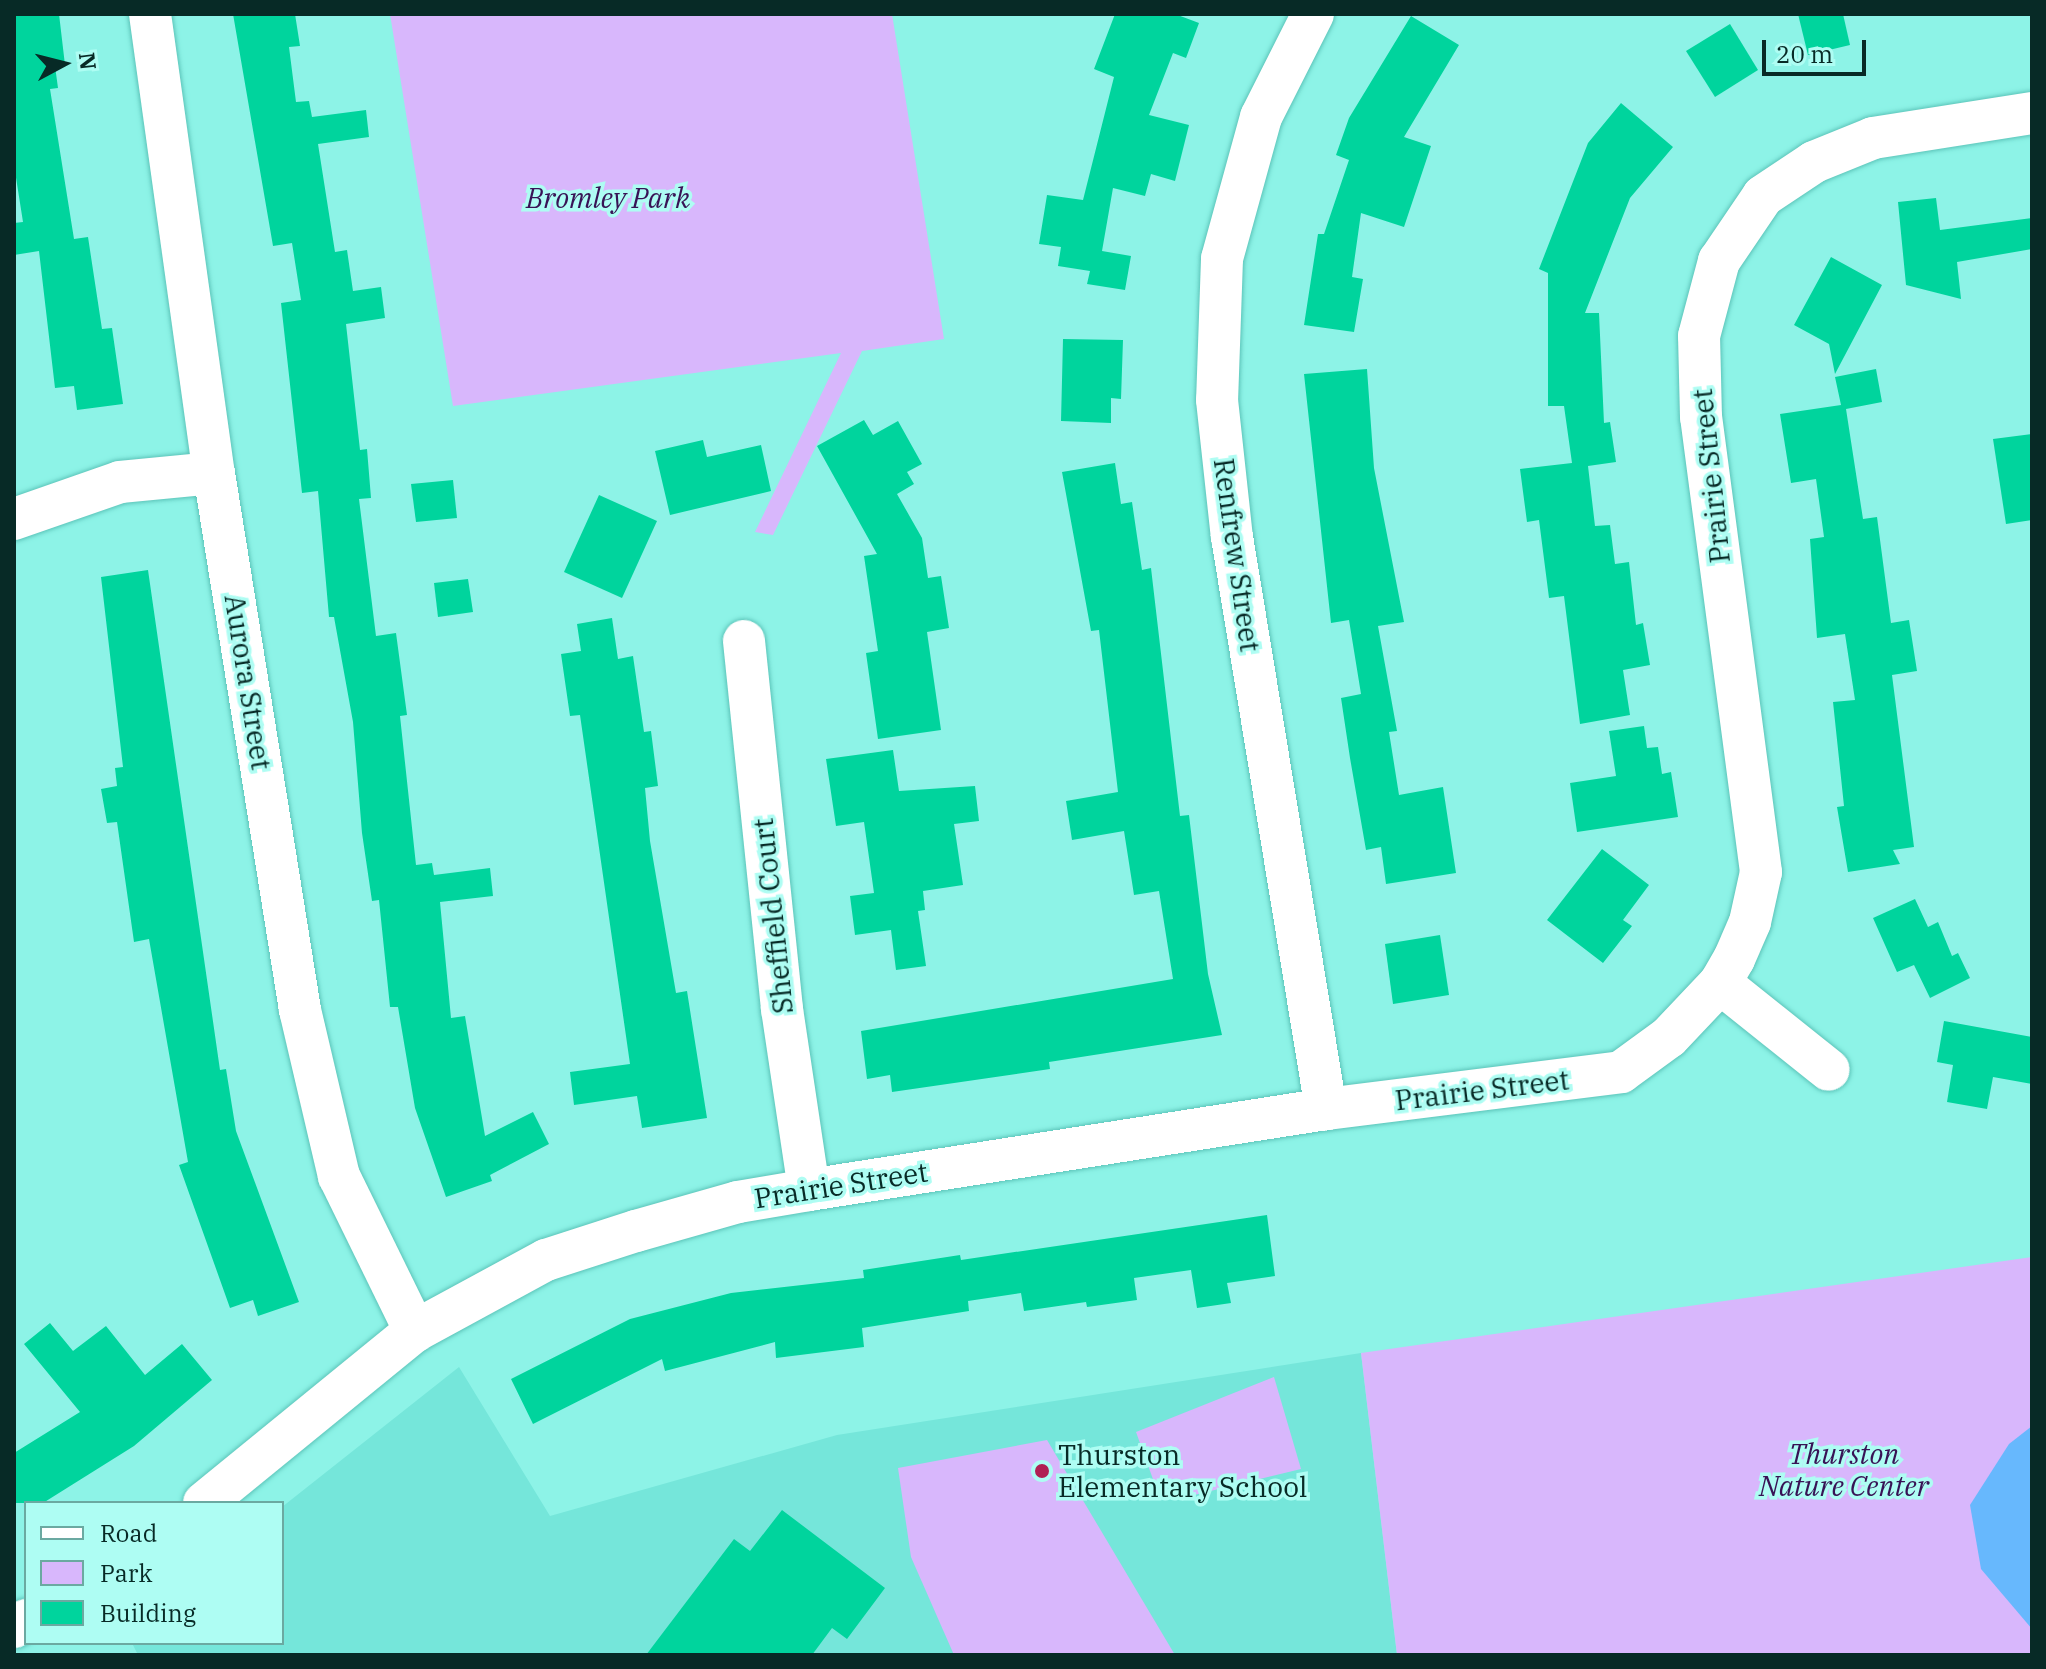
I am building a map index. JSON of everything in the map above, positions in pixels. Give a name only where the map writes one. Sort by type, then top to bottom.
[{"type":"street","name":"Aurora Street","points":[[150,14],[214,473],[300,1010],[339,1176],[415,1331]]},
{"type":"street","name":"Renfrew Street","points":[[1313,14],[1261,117],[1222,259],[1217,400],[1232,537],[1326,1109]]},
{"type":"street","name":"Prairie Street","points":[[206,1501],[415,1331],[546,1260],[738,1202],[1326,1109],[1621,1072],[1669,1037],[1720,983],[1750,922],[1761,872],[1701,417],[1699,336],[1719,261],[1763,196],[1814,162],[1873,138],[2032,113]]},
{"type":"street","points":[[14,519],[120,482],[214,473]]},
{"type":"street","name":"Sheffield Court","points":[[744,641],[782,1009],[809,1190]]},
{"type":"street","points":[[1720,983],[1829,1070]]},
{"type":"shaded area","name":"Thurston Elementary School","points":[[1361,1353],[1397,1655],[138,1655],[133,1645],[284,1645],[284,1505],[459,1367],[550,1516],[837,1435]]},
{"type":"shaded area","points":[[2032,1426],[2032,1629],[1981,1569],[1970,1505],[2009,1444]]},
{"type":"green space","name":"Bromley Park","points":[[390,14],[892,14],[944,339],[862,351],[773,535],[755,532],[841,353],[453,406]]},
{"type":"green space","name":"Thurston Nature Center","points":[[2032,1257],[2032,1655],[1397,1655],[1361,1353]]},
{"type":"green space","points":[[1274,1377],[1301,1469],[1190,1496],[1154,1482],[1136,1432]]},
{"type":"green space","points":[[1047,1440],[1175,1655],[954,1655],[911,1557],[898,1468]]},
{"type":"building","points":[[14,14],[59,14],[65,65],[55,66],[58,88],[50,89],[74,239],[88,237],[102,329],[112,328],[123,404],[77,410],[74,386],[55,388],[39,251],[14,255],[14,223],[23,222],[14,165]]},
{"type":"building","points":[[233,14],[295,14],[300,46],[289,47],[296,102],[309,101],[312,117],[366,110],[369,137],[318,144],[335,252],[347,250],[353,291],[381,287],[385,318],[346,324],[360,450],[367,449],[371,498],[359,499],[376,636],[396,633],[407,715],[400,716],[416,865],[432,863],[434,875],[490,868],[493,896],[440,902],[451,1018],[465,1016],[485,1136],[533,1112],[549,1144],[490,1175],[492,1181],[446,1197],[415,1108],[398,1007],[390,1007],[379,900],[372,901],[362,833],[353,722],[334,617],[329,617],[318,491],[302,493],[281,303],[301,300],[292,243],[273,246]]},
{"type":"building","points":[[1115,14],[1175,14],[1199,23],[1186,58],[1173,53],[1149,115],[1189,125],[1175,181],[1151,174],[1145,196],[1113,188],[1102,251],[1131,256],[1125,290],[1087,284],[1090,271],[1058,266],[1061,247],[1039,244],[1047,195],[1083,200],[1114,77],[1094,69]]},
{"type":"building","points":[[1798,14],[1843,14],[1850,45],[1808,55]]},
{"type":"building","points":[[1411,16],[1459,45],[1404,137],[1431,146],[1404,227],[1361,213],[1352,277],[1363,279],[1354,332],[1304,325],[1318,234],[1324,234],[1349,160],[1336,155],[1349,118]]},
{"type":"building","points":[[1730,24],[1758,70],[1715,97],[1686,51]]},
{"type":"building","points":[[1621,103],[1673,147],[1630,198],[1585,313],[1599,313],[1604,423],[1610,422],[1616,462],[1588,466],[1595,526],[1610,525],[1615,564],[1629,562],[1636,625],[1643,623],[1650,665],[1623,670],[1630,715],[1580,724],[1564,596],[1549,598],[1539,520],[1527,522],[1520,469],[1572,463],[1564,406],[1548,406],[1548,273],[1539,269],[1588,143]]},
{"type":"building","points":[[1936,198],[1940,230],[2032,218],[2032,249],[1957,262],[1961,299],[1906,285],[1898,202]]},
{"type":"building","points":[[1831,257],[1882,285],[1835,374],[1829,344],[1794,325]]},
{"type":"building","points":[[1063,339],[1123,340],[1121,399],[1111,398],[1111,423],[1061,421]]},
{"type":"building","points":[[1367,369],[1374,468],[1404,622],[1378,626],[1397,731],[1389,732],[1399,795],[1443,787],[1456,873],[1386,884],[1381,847],[1366,850],[1350,758],[1341,698],[1361,694],[1349,620],[1331,623],[1304,374]]},
{"type":"building","points":[[1876,369],[1882,402],[1846,409],[1863,519],[1877,517],[1891,623],[1909,620],[1917,671],[1892,675],[1914,847],[1893,850],[1900,864],[1848,872],[1837,807],[1844,806],[1833,702],[1855,700],[1845,634],[1817,638],[1810,539],[1824,537],[1816,479],[1791,483],[1780,414],[1841,405],[1835,377]]},
{"type":"building","points":[[864,420],[873,435],[898,421],[922,464],[907,472],[914,484],[897,494],[922,538],[928,578],[941,576],[949,628],[927,632],[941,730],[878,739],[866,653],[878,651],[864,556],[877,554],[817,446]]},
{"type":"building","points":[[2032,434],[2032,520],[2006,524],[1993,439]]},
{"type":"building","points":[[703,440],[707,457],[761,445],[771,491],[670,515],[655,451]]},
{"type":"building","points":[[1115,463],[1121,504],[1132,502],[1142,570],[1151,568],[1180,816],[1189,815],[1208,974],[1222,1035],[1049,1062],[1050,1069],[892,1092],[890,1075],[867,1079],[861,1031],[1173,979],[1159,891],[1134,895],[1124,831],[1072,840],[1066,801],[1118,792],[1099,630],[1091,631],[1062,472]]},
{"type":"building","points":[[453,480],[457,518],[416,522],[411,484]]},
{"type":"building","points":[[599,495],[657,521],[622,598],[564,572]]},
{"type":"building","points":[[148,570],[220,1070],[226,1069],[236,1131],[299,1302],[258,1316],[253,1300],[230,1308],[179,1165],[188,1162],[149,939],[134,942],[117,822],[107,823],[101,789],[117,786],[115,768],[123,767],[101,577]]},
{"type":"building","points":[[468,579],[473,612],[438,617],[434,583]]},
{"type":"building","points":[[612,618],[618,659],[633,656],[644,732],[651,731],[658,786],[645,788],[650,841],[676,993],[687,991],[707,1118],[642,1128],[637,1096],[574,1105],[570,1072],[630,1064],[580,715],[570,716],[561,654],[581,651],[577,624]]},
{"type":"building","points":[[1644,726],[1647,748],[1658,747],[1662,774],[1671,772],[1678,817],[1577,832],[1570,783],[1616,776],[1609,731]]},
{"type":"building","points":[[893,750],[899,791],[975,786],[979,821],[954,824],[963,885],[923,891],[925,910],[918,911],[926,966],[896,970],[891,930],[855,935],[850,896],[874,893],[864,822],[836,826],[826,759]]},
{"type":"building","points":[[1602,849],[1649,885],[1623,920],[1632,926],[1603,963],[1547,920]]},
{"type":"building","points":[[1915,899],[1928,927],[1938,922],[1952,956],[1958,953],[1970,978],[1930,998],[1914,965],[1897,972],[1873,918]]},
{"type":"building","points":[[1440,935],[1449,995],[1393,1004],[1385,944]]},
{"type":"building","points":[[1944,1021],[2032,1037],[2032,1084],[1993,1077],[1987,1109],[1947,1102],[1953,1065],[1937,1062]]},
{"type":"building","points":[[1267,1215],[1275,1276],[1227,1283],[1231,1303],[1197,1308],[1191,1270],[1134,1278],[1137,1300],[1087,1307],[1086,1302],[1024,1311],[1021,1293],[968,1301],[969,1311],[862,1328],[864,1347],[776,1358],[775,1342],[665,1371],[662,1359],[533,1424],[511,1379],[630,1319],[731,1293],[864,1278],[863,1270],[960,1255],[961,1260]]},
{"type":"building","points":[[50,1323],[73,1351],[106,1326],[145,1375],[182,1344],[212,1380],[134,1446],[46,1501],[14,1503],[14,1453],[80,1412],[24,1344]]},
{"type":"building","points":[[782,1510],[885,1588],[847,1639],[832,1628],[812,1655],[646,1655],[734,1539],[750,1551]]},
{"type":"place","name":"Thurston Elementary School","points":[[1042,1471]]}]
